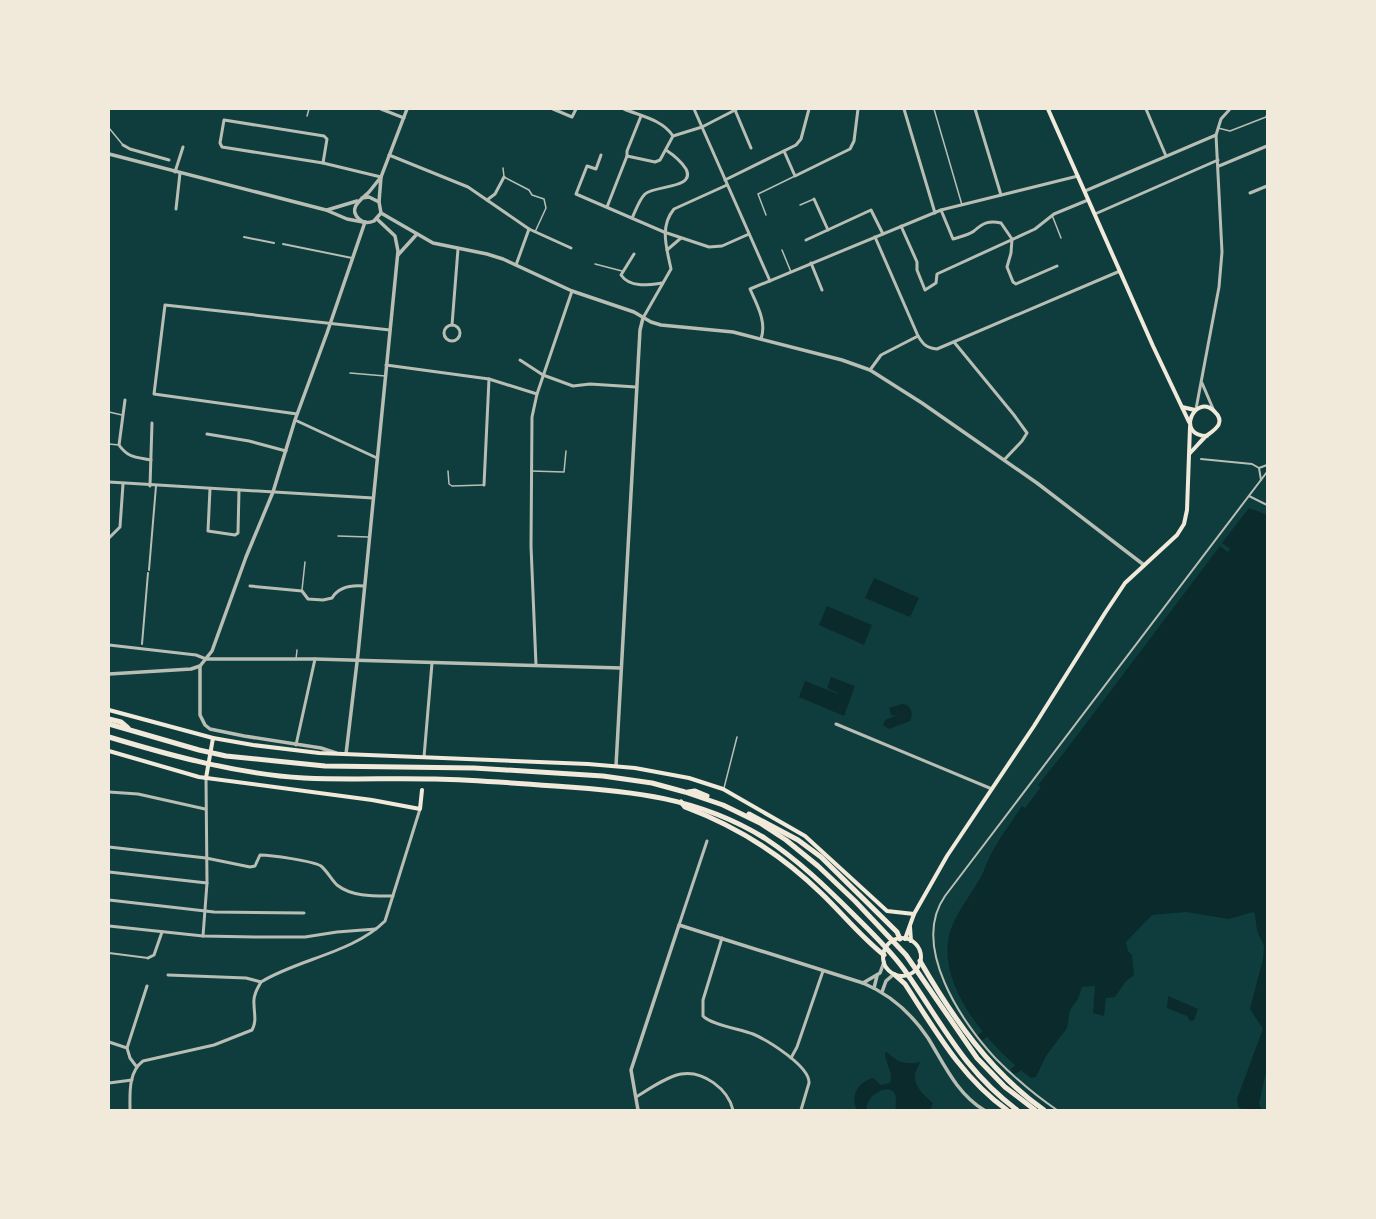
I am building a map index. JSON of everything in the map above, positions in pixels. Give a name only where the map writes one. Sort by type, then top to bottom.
[{"type":"highway","points":[[109,719],[121,722],[131,730]]},
{"type":"highway","points":[[109,724],[199,750],[240,757],[325,766],[467,768],[603,776],[629,779],[685,792],[741,814],[786,840],[818,866],[885,931],[906,955],[922,977],[957,1032],[977,1058],[1005,1087],[1035,1110]]},
{"type":"highway","points":[[109,737],[158,752],[196,761],[302,778],[434,779],[614,789],[680,802],[732,821],[786,853],[822,884],[878,939],[913,983],[965,1061],[995,1092],[1017,1110]]},
{"type":"highway","points":[[685,792],[695,791],[724,802],[771,824],[798,840],[826,862],[897,932],[902,939]]},
{"type":"highway","points":[[680,802],[685,807],[733,828],[770,850],[791,866],[822,894],[884,955]]},
{"type":"highway","points":[[920,961],[975,1045],[1016,1089],[1044,1110]]},
{"type":"highway","points":[[894,974],[905,984],[963,1069],[977,1084],[1007,1110]]},
{"type":"main road","points":[[1048,109],[1190,425],[1197,434],[1207,436]]},
{"type":"main road","points":[[1182,406],[1196,410],[1206,407],[1214,411],[1218,419],[1217,428],[1190,454]]},
{"type":"main road","points":[[902,939],[910,927],[914,914],[951,850],[1105,613],[1126,583],[1177,535],[1184,524],[1187,510],[1190,417],[1196,410]]},
{"type":"main road","points":[[109,710],[212,738],[291,750],[424,759],[616,766],[679,776],[723,789],[805,836],[883,908],[891,912],[914,914]]},
{"type":"main road","points":[[206,778],[212,738]]},
{"type":"main road","points":[[109,751],[206,778],[372,800],[420,809],[422,790]]},
{"type":"main road","points":[[910,927],[910,941]]},
{"type":"main road","points":[[902,939],[910,941],[919,950],[920,961],[917,969],[904,976],[894,974],[888,970],[884,962],[884,955],[889,944],[902,939]]},
{"type":"street","points":[[381,109],[404,118]]},
{"type":"street","points":[[109,154],[326,210],[347,219],[370,222],[377,219],[381,213],[379,202],[381,177],[407,109]]},
{"type":"street","points":[[553,109],[572,117],[576,109]]},
{"type":"street","points":[[624,109],[666,127],[672,136]]},
{"type":"street","points":[[694,109],[770,280]]},
{"type":"street","points":[[725,180],[800,142],[809,109]]},
{"type":"street","points":[[784,151],[796,176],[850,149],[854,141],[858,109]]},
{"type":"street","points":[[904,109],[935,213]]},
{"type":"street","points":[[975,109],[1001,195]]},
{"type":"street","points":[[1146,109],[1166,156]]},
{"type":"street","points":[[1196,410],[1219,287],[1222,260],[1216,134],[1221,119],[1230,109]]},
{"type":"street","points":[[672,136],[702,127],[736,110],[751,148]]},
{"type":"street","points":[[607,207],[641,116]]},
{"type":"street","points":[[323,163],[327,139],[324,136],[227,120],[223,122],[220,143],[222,147],[323,163],[381,177]]},
{"type":"street","points":[[1084,191],[1216,134]]},
{"type":"street","points":[[627,156],[655,162],[660,160],[672,136]]},
{"type":"street","points":[[123,145],[130,149],[169,160]]},
{"type":"street","points":[[1218,166],[1267,146]]},
{"type":"street","points":[[175,172],[182,147]]},
{"type":"street","points":[[632,218],[645,194],[659,188],[674,186],[688,178],[688,174],[683,164],[676,156],[666,150]]},
{"type":"street","points":[[389,155],[468,187],[529,229],[571,248]]},
{"type":"street","points":[[601,155],[596,170],[587,166],[576,194],[664,232],[716,248],[749,234]]},
{"type":"street","points":[[1095,214],[1218,160]]},
{"type":"street","points":[[176,209],[180,173]]},
{"type":"street","points":[[761,339],[764,332],[762,318],[750,289],[941,210],[1078,176]]},
{"type":"street","points":[[364,222],[356,214],[355,207],[381,177]]},
{"type":"street","points":[[487,200],[495,194],[504,177]]},
{"type":"street","points":[[616,766],[640,330],[643,318],[671,269],[664,232],[674,209],[728,185]]},
{"type":"street","points":[[1250,193],[1267,186]]},
{"type":"street","points":[[326,210],[347,206],[361,199],[373,198],[379,202]]},
{"type":"street","points":[[814,199],[828,230]]},
{"type":"street","points":[[901,226],[917,262],[917,270],[925,290],[936,283],[937,274],[1035,229],[1052,215],[1088,200]]},
{"type":"street","points":[[806,240],[871,210],[883,234]]},
{"type":"street","points":[[941,210],[953,239],[974,231],[976,227],[991,221],[1001,223],[1012,239],[1011,253],[1007,267],[1013,282],[1016,284],[1057,266]]},
{"type":"street","points":[[381,213],[437,244],[487,254],[516,265],[572,291],[634,312],[643,318],[661,325],[733,332],[848,362],[870,370],[922,403],[1004,460],[1144,565]]},
{"type":"street","points":[[346,754],[357,660],[397,255],[395,236],[377,219]]},
{"type":"street","points":[[109,674],[191,669],[200,666],[212,651],[250,547],[273,492],[297,414],[331,324],[354,258],[364,222]]},
{"type":"street","points":[[516,265],[529,229]]},
{"type":"street","points":[[397,255],[417,234]]},
{"type":"street","points":[[244,237],[274,243]]},
{"type":"street","points":[[875,237],[918,336],[924,345],[929,348],[937,349],[1120,271]]},
{"type":"street","points":[[667,250],[681,238]]},
{"type":"street","points":[[283,244],[354,258]]},
{"type":"street","points":[[452,325],[458,249]]},
{"type":"street","points":[[634,254],[622,271],[621,275],[624,279],[640,285],[662,283]]},
{"type":"street","points":[[811,263],[822,290]]},
{"type":"street","points":[[536,665],[531,546],[532,417],[543,375],[572,291]]},
{"type":"street","points":[[297,414],[154,394],[165,305],[390,330]]},
{"type":"street","points":[[452,325],[459,329],[460,334],[457,339],[452,341],[445,337],[444,332],[445,328],[452,325]]},
{"type":"street","points":[[870,370],[881,355],[918,336]]},
{"type":"street","points":[[954,342],[1027,433],[1022,441],[1004,460]]},
{"type":"street","points":[[520,360],[543,375],[573,386],[590,384],[636,387]]},
{"type":"street","points":[[386,365],[489,379],[537,394]]},
{"type":"street","points":[[484,485],[489,379]]},
{"type":"street","points":[[1202,383],[1214,411]]},
{"type":"street","points":[[125,400],[119,445],[125,453],[132,457],[151,460]]},
{"type":"street","points":[[295,420],[377,458]]},
{"type":"street","points":[[150,486],[152,423]]},
{"type":"street","points":[[207,434],[249,441],[286,451]]},
{"type":"street","points":[[1201,459],[1247,463],[1259,468],[1267,465]]},
{"type":"street","points":[[1259,468],[1261,481]]},
{"type":"street","points":[[1057,1110],[1027,1087],[996,1059],[967,1022],[954,1002],[943,980],[936,954],[934,933],[938,908],[1024,792],[1267,472]]},
{"type":"street","points":[[109,482],[150,486],[373,498]]},
{"type":"street","points":[[109,538],[120,527],[123,484]]},
{"type":"street","points":[[142,644],[156,486]]},
{"type":"street","points":[[210,489],[208,532],[235,535],[238,533],[239,490]]},
{"type":"street","points":[[1249,496],[1267,505]]},
{"type":"street","points":[[250,586],[302,591],[308,599],[323,600],[332,598],[335,593],[342,589],[354,586],[364,586]]},
{"type":"street","points":[[109,645],[191,654],[206,659],[315,659],[621,668]]},
{"type":"street","points":[[296,744],[315,659]]},
{"type":"street","points":[[424,759],[432,663]]},
{"type":"street","points":[[200,666],[200,715],[205,725],[221,732],[296,744],[336,753]]},
{"type":"street","points":[[836,724],[992,789]]},
{"type":"street","points":[[203,936],[207,884],[205,809],[206,778]]},
{"type":"street","points":[[109,792],[138,794],[205,809]]},
{"type":"street","points":[[168,975],[246,978],[260,982],[353,942],[378,929],[385,921],[420,809]]},
{"type":"street","points":[[638,1110],[631,1070],[707,841]]},
{"type":"street","points":[[109,847],[206,858],[246,866],[255,866],[260,855],[279,857],[319,865],[337,884],[350,892],[368,896],[393,896]]},
{"type":"street","points":[[109,872],[207,884]]},
{"type":"street","points":[[109,900],[205,911],[304,913]]},
{"type":"street","points":[[679,925],[863,983],[882,992],[913,1019],[927,1037],[956,1084],[971,1101],[984,1110]]},
{"type":"street","points":[[109,926],[203,936],[305,938],[337,932],[378,929]]},
{"type":"street","points":[[109,953],[148,958],[154,955],[162,932]]},
{"type":"street","points":[[722,938],[704,1000],[703,1016],[753,1034],[774,1045],[806,1072],[809,1079],[801,1110]]},
{"type":"street","points":[[875,988],[877,975],[884,962]]},
{"type":"street","points":[[791,1058],[797,1047],[823,971]]},
{"type":"street","points":[[875,988],[894,974]]},
{"type":"street","points":[[863,983],[877,975]]},
{"type":"street","points":[[882,992],[886,981]]},
{"type":"street","points":[[130,1110],[132,1080],[136,1066],[143,1061],[214,1045],[252,1030],[255,1020],[255,993],[260,982]]},
{"type":"street","points":[[136,1066],[130,1058],[127,1048],[147,986]]},
{"type":"street","points":[[109,1042],[127,1048]]},
{"type":"street","points":[[636,1097],[680,1074],[694,1074],[712,1081],[719,1087],[733,1110]]},
{"type":"street","points":[[109,1083],[132,1080]]},
{"type":"lane","points":[[307,116],[309,109]]},
{"type":"lane","points":[[934,109],[962,205]]},
{"type":"lane","points":[[1218,128],[1230,132],[1266,117],[1267,114]]},
{"type":"lane","points":[[109,128],[123,145]]},
{"type":"lane","points":[[503,168],[504,177],[529,190],[532,195],[544,199],[546,208],[536,232]]},
{"type":"lane","points":[[766,215],[758,194],[796,176]]},
{"type":"lane","points":[[800,205],[814,199]]},
{"type":"lane","points":[[1052,215],[1061,238]]},
{"type":"lane","points":[[782,250],[791,272]]},
{"type":"lane","points":[[595,264],[622,271]]},
{"type":"lane","points":[[350,373],[385,376]]},
{"type":"lane","points":[[109,412],[122,415]]},
{"type":"lane","points":[[109,444],[119,445]]},
{"type":"lane","points":[[531,471],[564,472],[566,451]]},
{"type":"lane","points":[[448,472],[449,484],[452,486],[480,487],[484,485]]},
{"type":"lane","points":[[338,536],[369,537]]},
{"type":"lane","points":[[302,591],[305,562]]},
{"type":"lane","points":[[296,659],[297,650]]},
{"type":"lane","points":[[723,789],[737,737]]},
{"type":"water","points":[[1249,508],[1267,515],[1267,1068],[1259,1103],[1252,1110],[1244,1110],[1238,1107],[1237,1099],[1263,1029],[1250,1009],[1263,959],[1264,946],[1257,931],[1255,914],[1253,912],[1229,919],[1186,912],[1152,915],[1126,942],[1128,951],[1132,955],[1134,975],[1126,981],[1115,997],[1106,998],[1104,1016],[1093,1013],[1095,986],[1082,987],[1078,999],[1070,1010],[1067,1028],[1046,1056],[1036,1077],[1031,1078],[1001,1052],[986,1036],[961,999],[953,980],[948,960],[948,941],[953,924],[981,877],[993,850],[1022,806],[1025,808],[1041,787],[1038,785],[1220,546],[1228,552],[1230,549],[1222,543]]},
{"type":"water","points":[[874,578],[919,598],[910,617],[865,598]]},
{"type":"water","points":[[827,606],[872,625],[864,645],[819,625]]},
{"type":"water","points":[[831,677],[855,686],[844,716],[799,697],[805,681],[838,694],[827,688]]},
{"type":"water","points":[[902,704],[907,705],[911,710],[912,716],[910,721],[889,729],[883,725],[885,720],[900,714],[892,716],[889,708]]},
{"type":"water","points":[[1168,996],[1198,1009],[1194,1020],[1190,1021],[1187,1016],[1167,1008]]},
{"type":"water","points":[[887,1052],[898,1061],[906,1063],[920,1062],[915,1072],[916,1083],[920,1090],[933,1103],[930,1110],[896,1110],[895,1094],[892,1090],[888,1089],[878,1092],[869,1100],[867,1110],[857,1110],[854,1100],[855,1095],[863,1083],[873,1078],[881,1085],[890,1083],[891,1076],[885,1053]]},
{"type":"waterway","points":[[981,1037],[985,1034]]},
{"type":"waterway","points":[[1256,1106],[1258,1110]]}]
